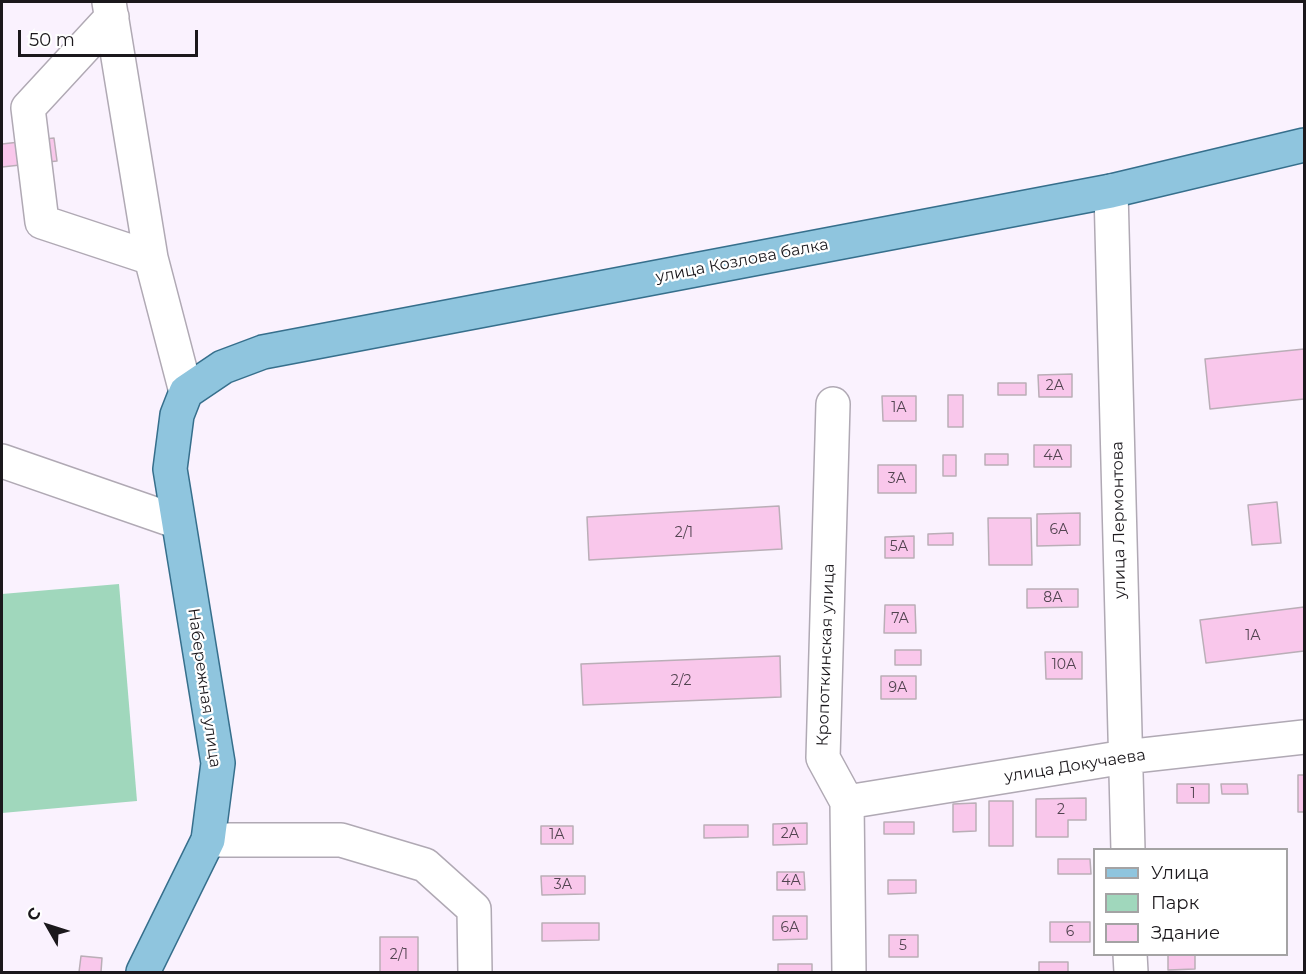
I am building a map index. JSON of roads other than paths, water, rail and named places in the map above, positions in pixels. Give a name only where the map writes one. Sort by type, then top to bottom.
[{"type":"main road","name":"улица Козлова балка","points":[[186,392],[223,367],[263,352],[1111,191],[1305,144]]},
{"type":"main road","name":"Набережная улица","points":[[142,972],[208,840],[218,763],[170,469],[177,415],[186,392]]},
{"type":"street","points":[[110,9],[28,108],[42,222],[151,258]]},
{"type":"street","points":[[110,9],[151,258],[186,392]]},
{"type":"street","name":"улица Лермонтова","points":[[1111,191],[1128,848]]},
{"type":"street","name":"Кропоткинская улица","points":[[833,404],[823,758],[847,802],[849,972]]},
{"type":"street","points":[[2,461],[178,522]]},
{"type":"street","name":"улица Докучаева","points":[[847,802],[1125,757],[1305,737]]},
{"type":"street","points":[[208,840],[341,840],[425,865],[474,909],[475,972]]},
{"type":"street","points":[[1130,956],[1131,972]]}]
